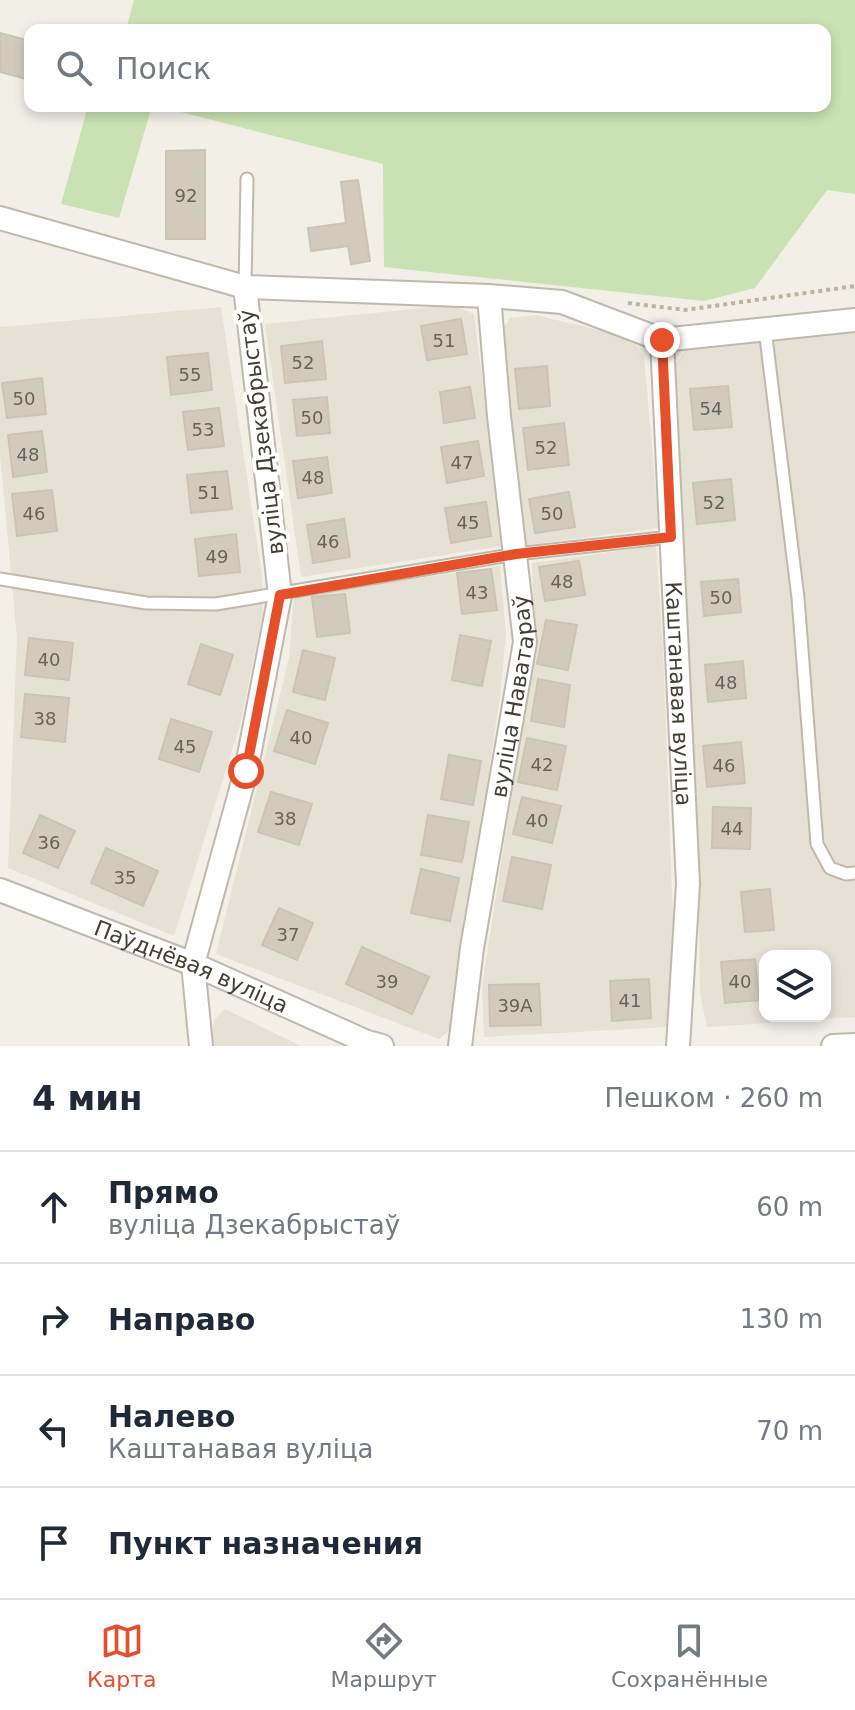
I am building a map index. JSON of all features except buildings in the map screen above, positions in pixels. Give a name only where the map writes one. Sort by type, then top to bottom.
[{"type":"street","points":[[0,218],[245,287],[489,296],[562,302],[662,340],[855,320]]},
{"type":"street","name":"вуліца Дзекабрыстаў","points":[[201,1046],[193,964],[246,771],[280,595],[245,287]]},
{"type":"street","name":"вуліца Наватараў","points":[[460,1046],[479,905],[525,642],[499,416],[489,296]]},
{"type":"street","name":"Каштанавая вуліца","points":[[662,340],[688,884],[678,1046]]},
{"type":"street","name":"Паўднёвая вуліца","points":[[0,890],[193,964],[382,1046]]},
{"type":"street","points":[[833,1046],[855,1045]]},
{"type":"lane","points":[[245,287],[247,179]]},
{"type":"lane","points":[[765,329],[798,598],[817,844],[830,868],[846,874],[855,873]]},
{"type":"lane","points":[[0,579],[146,603],[216,604],[516,554],[671,537]]},
{"type":"path","points":[[616,302],[685,310],[855,286]]},
{"type":"shaded area","points":[[452,305],[474,314],[503,546],[301,577],[265,324]]},
{"type":"shaded area","points":[[221,307],[262,575],[263,612],[240,725],[174,936],[8,868],[17,638],[0,454],[0,327]]},
{"type":"shaded area","points":[[536,315],[630,338],[644,356],[659,528],[527,545],[499,334],[510,318]]},
{"type":"shaded area","points":[[855,329],[855,1017],[831,1019],[831,950],[759,950],[759,1022],[781,1022],[707,1027],[700,993],[698,841],[674,366],[686,350]]},
{"type":"shaded area","points":[[656,546],[673,919],[667,1027],[484,1037],[482,987],[523,721],[534,626],[532,563]]},
{"type":"shaded area","points":[[500,566],[506,635],[500,696],[451,1029],[439,1039],[216,954],[289,658],[294,597]]},
{"type":"shaded area","points":[[225,1009],[301,1046],[212,1046],[214,1020]]},
{"type":"green space","points":[[134,0],[855,0],[855,194],[827,190],[755,288],[704,301],[384,267],[383,164],[181,112],[831,112],[831,24],[128,24]]},
{"type":"green space","points":[[86,112],[150,112],[119,218],[61,204]]},
{"type":"route","points":[[246,771],[280,595],[516,554],[671,537],[662,340]]}]
